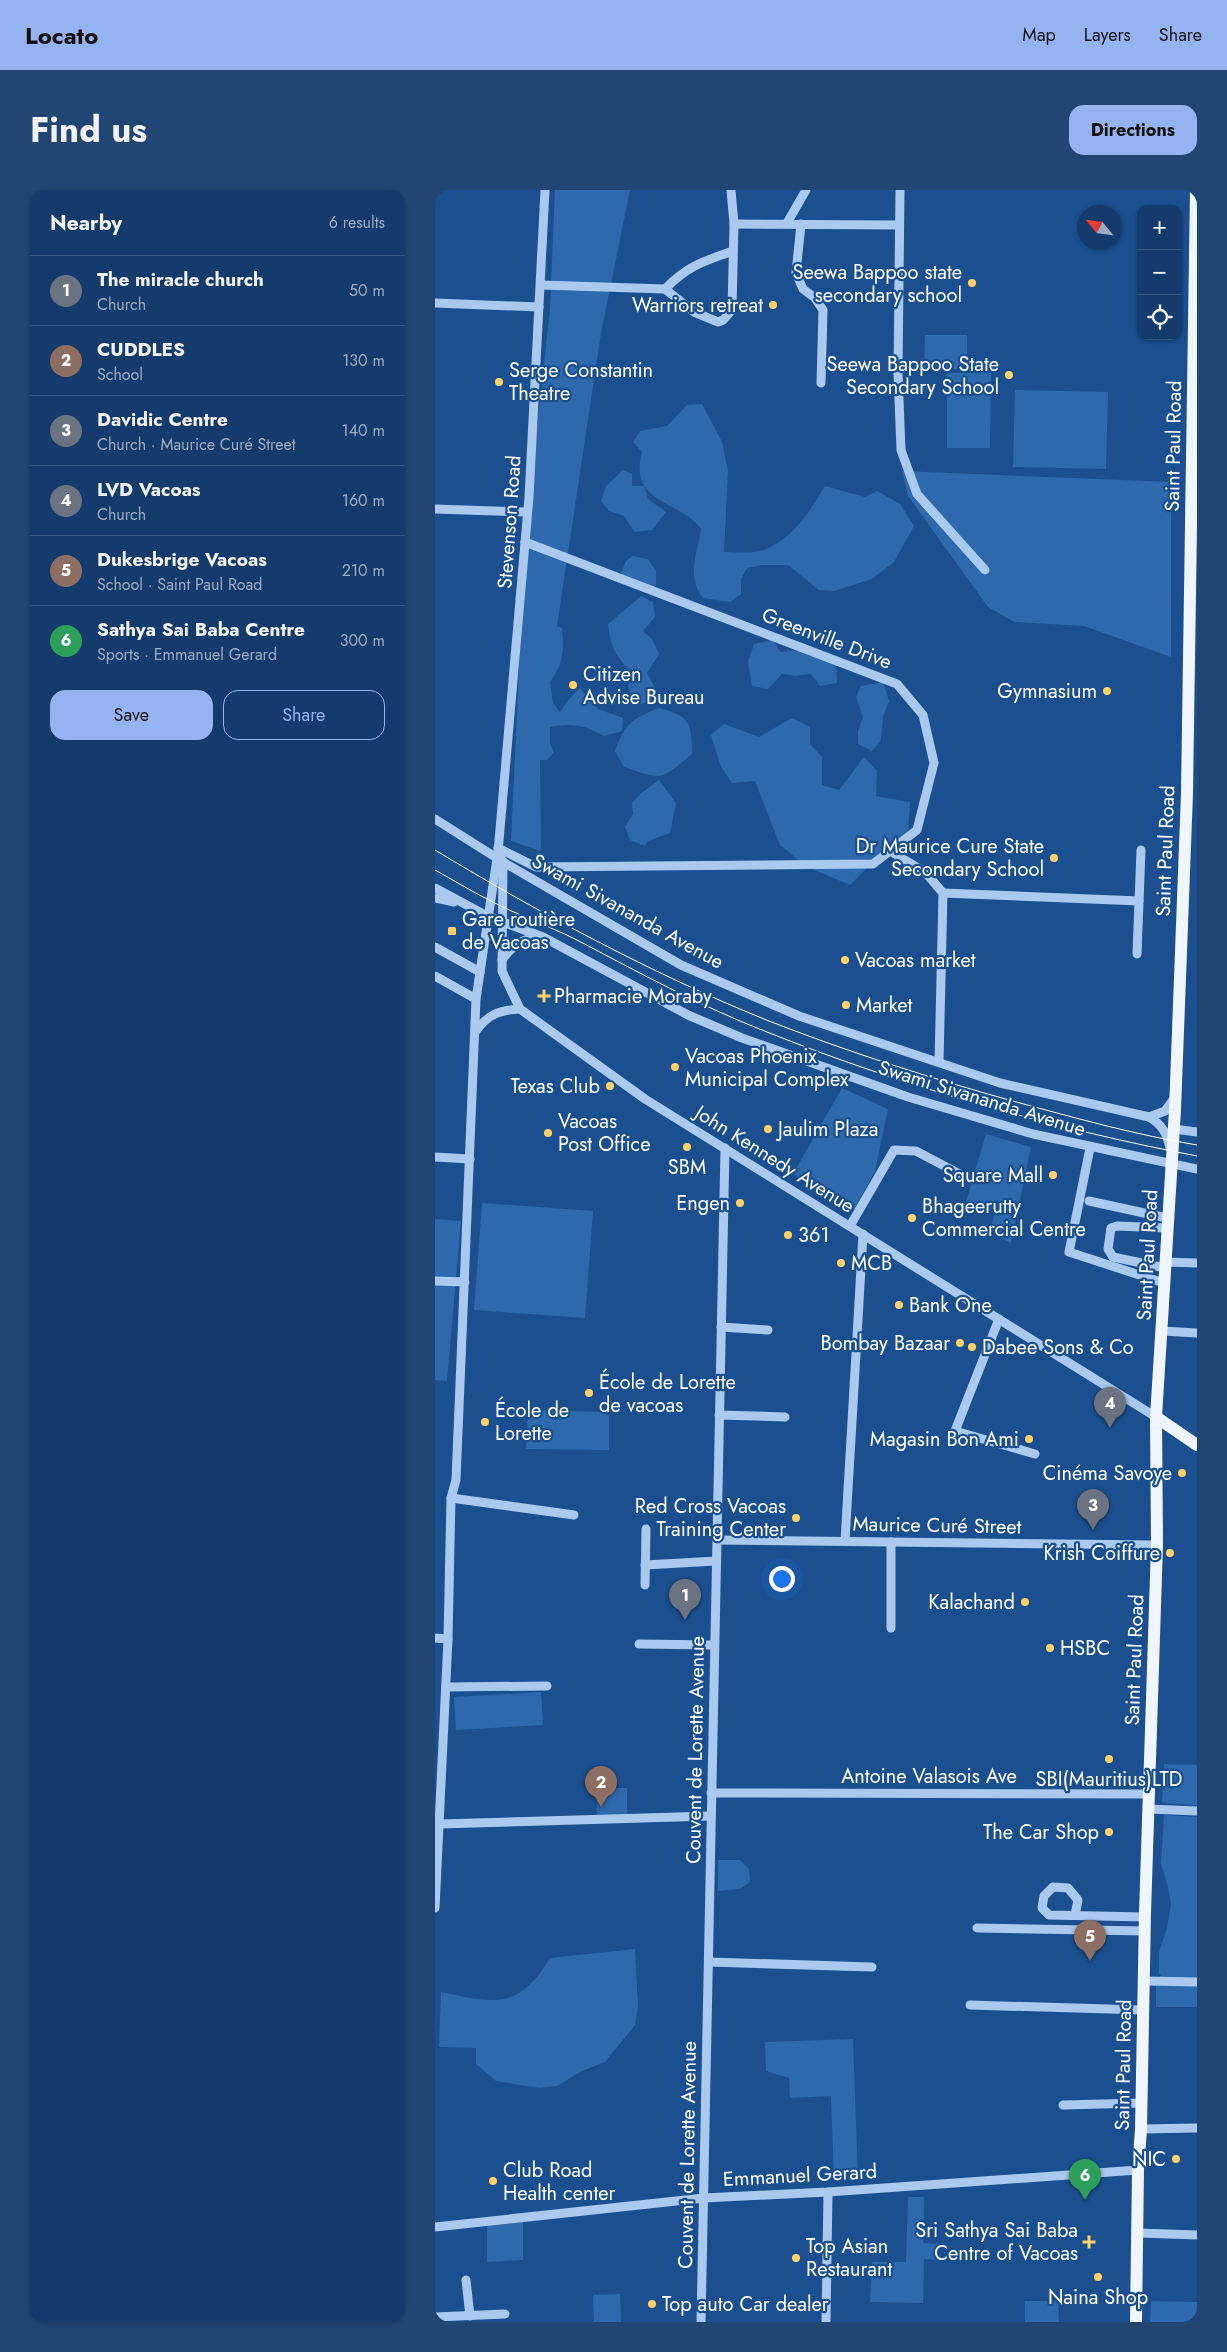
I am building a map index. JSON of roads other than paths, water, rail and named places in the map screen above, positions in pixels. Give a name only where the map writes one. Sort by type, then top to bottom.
[{"type":"main road","name":"Saint Paul Road","points":[[1136,2322],[1148,1794],[1157,1544],[1156,1417],[1176,1096],[1186,803],[1191,756],[1196,190]]},
{"type":"main road","points":[[1156,1417],[1197,1445]]},
{"type":"street","name":"Stevenson Road","points":[[499,854],[525,542],[545,190]]},
{"type":"street","points":[[541,285],[665,289],[694,312],[718,322],[723,320],[732,310],[733,224],[731,190]]},
{"type":"street","points":[[787,224],[806,190]]},
{"type":"street","points":[[900,190],[897,313],[901,450],[917,494],[985,570]]},
{"type":"street","points":[[733,224],[899,225]]},
{"type":"street","points":[[801,224],[796,273],[803,289],[815,298],[823,310],[821,383]]},
{"type":"street","points":[[665,289],[679,274],[697,263],[733,251]]},
{"type":"street","points":[[435,303],[539,307]]},
{"type":"street","points":[[435,509],[527,512]]},
{"type":"street","name":"Greenville Drive","points":[[499,854],[535,867],[873,864],[917,830],[934,763],[923,715],[897,684],[525,542]]},
{"type":"street","points":[[435,819],[499,854],[487,916],[475,1031],[456,1480],[451,1498],[446,1687],[438,1753],[439,1824],[435,1908]]},
{"type":"street","points":[[1137,954],[1141,850]]},
{"type":"street","points":[[890,851],[925,872],[943,893],[939,1062]]},
{"type":"street","name":"John Kennedy Avenue","points":[[499,854],[504,922],[502,971],[520,1009],[645,1099],[1156,1417]]},
{"type":"street","name":"Swami Sivananda Avenue","points":[[499,854],[681,965],[799,1016],[1000,1082],[1149,1117]]},
{"type":"street","points":[[435,888],[466,905]]},
{"type":"street","points":[[943,893],[1139,901]]},
{"type":"street","points":[[435,898],[466,905]]},
{"type":"street","name":"Swami Sivananda Avenue","points":[[466,905],[487,916],[543,937],[688,1015],[742,1038],[908,1097],[1033,1134],[1090,1148],[1197,1169]]},
{"type":"street","points":[[501,960],[512,946],[526,938],[543,937]]},
{"type":"street","points":[[435,947],[480,972]]},
{"type":"street","points":[[435,976],[477,999]]},
{"type":"street","points":[[475,1031],[484,1019],[499,1011],[520,1009]]},
{"type":"street","points":[[1149,1117],[1165,1110],[1176,1096]]},
{"type":"street","points":[[1149,1117],[1164,1130],[1171,1151],[1171,1165]]},
{"type":"street","points":[[1174,1130],[1197,1132]]},
{"type":"street","name":"Couvent de Lorette Avenue","points":[[701,2322],[725,1148]]},
{"type":"street","points":[[1090,1148],[1069,1252],[1164,1283]]},
{"type":"street","points":[[850,1226],[894,1150],[916,1152],[967,1178]]},
{"type":"street","points":[[435,1157],[470,1159]]},
{"type":"street","points":[[1089,1202],[1167,1223]]},
{"type":"street","points":[[1167,1223],[1111,1228],[1108,1249],[1113,1257],[1165,1265],[1197,1263]]},
{"type":"street","points":[[845,1541],[863,1234]]},
{"type":"street","points":[[435,1281],[465,1282]]},
{"type":"street","points":[[999,1319],[955,1432],[1035,1454]]},
{"type":"street","points":[[721,1327],[768,1330]]},
{"type":"street","points":[[1162,1331],[1197,1333]]},
{"type":"street","points":[[719,1415],[785,1417]]},
{"type":"street","points":[[451,1498],[574,1515]]},
{"type":"street","points":[[645,1585],[646,1529]]},
{"type":"street","name":"Maurice Curé Street","points":[[717,1540],[1157,1544]]},
{"type":"street","points":[[891,1542],[891,1628]]},
{"type":"street","points":[[645,1565],[716,1561]]},
{"type":"street","points":[[435,1638],[448,1639]]},
{"type":"street","points":[[639,1644],[715,1644]]},
{"type":"street","points":[[446,1687],[547,1686]]},
{"type":"street","name":"Antoine Valasois Ave","points":[[711,1793],[1148,1794]]},
{"type":"street","points":[[1149,1809],[1197,1811]]},
{"type":"street","points":[[439,1824],[711,1816]]},
{"type":"street","points":[[1075,1915],[1145,1917]]},
{"type":"street","points":[[977,1928],[1145,1931]]},
{"type":"street","points":[[709,1962],[872,1967]]},
{"type":"street","points":[[1144,1981],[1197,1982]]},
{"type":"street","points":[[970,2005],[1143,2010]]},
{"type":"street","points":[[1063,2105],[1141,2102]]},
{"type":"street","points":[[1141,2129],[1197,2128]]},
{"type":"street","name":"Emmanuel Gerard","points":[[435,2227],[704,2198],[828,2192],[1138,2170]]},
{"type":"street","points":[[826,2322],[828,2192]]},
{"type":"street","points":[[1138,2234],[1197,2235]]},
{"type":"street","points":[[466,2280],[470,2316]]},
{"type":"street","points":[[435,2317],[505,2314]]},
{"type":"tram line","points":[[435,850],[515,897],[599,942],[684,984],[769,1021],[862,1055],[988,1094],[1108,1126],[1197,1145]]},
{"type":"tram line","points":[[435,870],[476,893],[575,939],[693,1000],[742,1022],[819,1052],[925,1088],[1033,1119],[1088,1133],[1197,1156]]},
{"type":"place","name":"Seewa Bappoo state secondary school","points":[[972,283]]},
{"type":"place","name":"Warriors retreat","points":[[773,305]]},
{"type":"place","name":"Seewa Bappoo State Secondary School","points":[[1009,375]]},
{"type":"place","name":"Serge Constantin Theatre","points":[[499,382]]},
{"type":"place","name":"Citizen Advise Bureau","points":[[573,685]]},
{"type":"place","name":"Gymnasium","points":[[1107,691]]},
{"type":"place","name":"Dr Maurice Cure State Secondary School","points":[[1054,858]]},
{"type":"place","name":"Gare routière de Vacoas","points":[[452,931]]},
{"type":"place","name":"Vacoas market","points":[[845,960]]},
{"type":"place","name":"Pharmacie Moraby","points":[[544,996]]},
{"type":"place","name":"Market","points":[[846,1005]]},
{"type":"place","name":"Vacoas Phoenix Municipal Complex","points":[[675,1067]]},
{"type":"place","name":"Texas Club","points":[[610,1086]]},
{"type":"place","name":"Jaulim Plaza","points":[[768,1129]]},
{"type":"place","name":"Vacoas Post Office","points":[[548,1133]]},
{"type":"place","name":"SBM","points":[[687,1147]]},
{"type":"place","name":"Square Mall","points":[[1053,1175]]},
{"type":"place","name":"Engen","points":[[740,1203]]},
{"type":"place","name":"Bhageerutty Commercial Centre","points":[[912,1218]]},
{"type":"place","name":"361","points":[[788,1235]]},
{"type":"place","name":"MCB","points":[[841,1263]]},
{"type":"place","name":"Bank One","points":[[899,1305]]},
{"type":"place","name":"Bombay Bazaar","points":[[960,1343]]},
{"type":"place","name":"Dabee Sons & Co","points":[[972,1347]]},
{"type":"place","name":"École de Lorette de vacoas","points":[[589,1393]]},
{"type":"place","name":"École de Lorette","points":[[485,1422]]},
{"type":"place","name":"LVD Vacoas","points":[[1110,1428]]},
{"type":"place","name":"Magasin Bon Ami","points":[[1029,1439]]},
{"type":"place","name":"Cinéma Savoye","points":[[1182,1473]]},
{"type":"place","name":"Red Cross Vacoas Training Center","points":[[796,1518]]},
{"type":"place","name":"Davidic Centre","points":[[1093,1530]]},
{"type":"place","name":"Krish Coiffure","points":[[1170,1553]]},
{"type":"place","name":"Kalachand","points":[[1025,1602]]},
{"type":"place","name":"The miracle church","points":[[685,1620]]},
{"type":"place","name":"HSBC","points":[[1050,1648]]},
{"type":"place","name":"SBI(Mauritius)LTD","points":[[1109,1759]]},
{"type":"place","name":"CUDDLES","points":[[601,1807]]},
{"type":"place","name":"The Car Shop","points":[[1109,1832]]},
{"type":"place","name":"Dukesbrige Vacoas","points":[[1090,1961]]},
{"type":"place","name":"NIC","points":[[1176,2159]]},
{"type":"place","name":"Club Road Health center","points":[[493,2181]]},
{"type":"place","name":"Sathya Sai Baba Centre","points":[[1085,2200]]},
{"type":"place","name":"Sri Sathya Sai Baba Centre of Vacoas","points":[[1089,2242]]},
{"type":"place","name":"Top Asian Restaurant","points":[[796,2258]]},
{"type":"place","name":"Naina Shop","points":[[1098,2277]]},
{"type":"place","name":"Top auto Car dealer","points":[[652,2304]]}]
